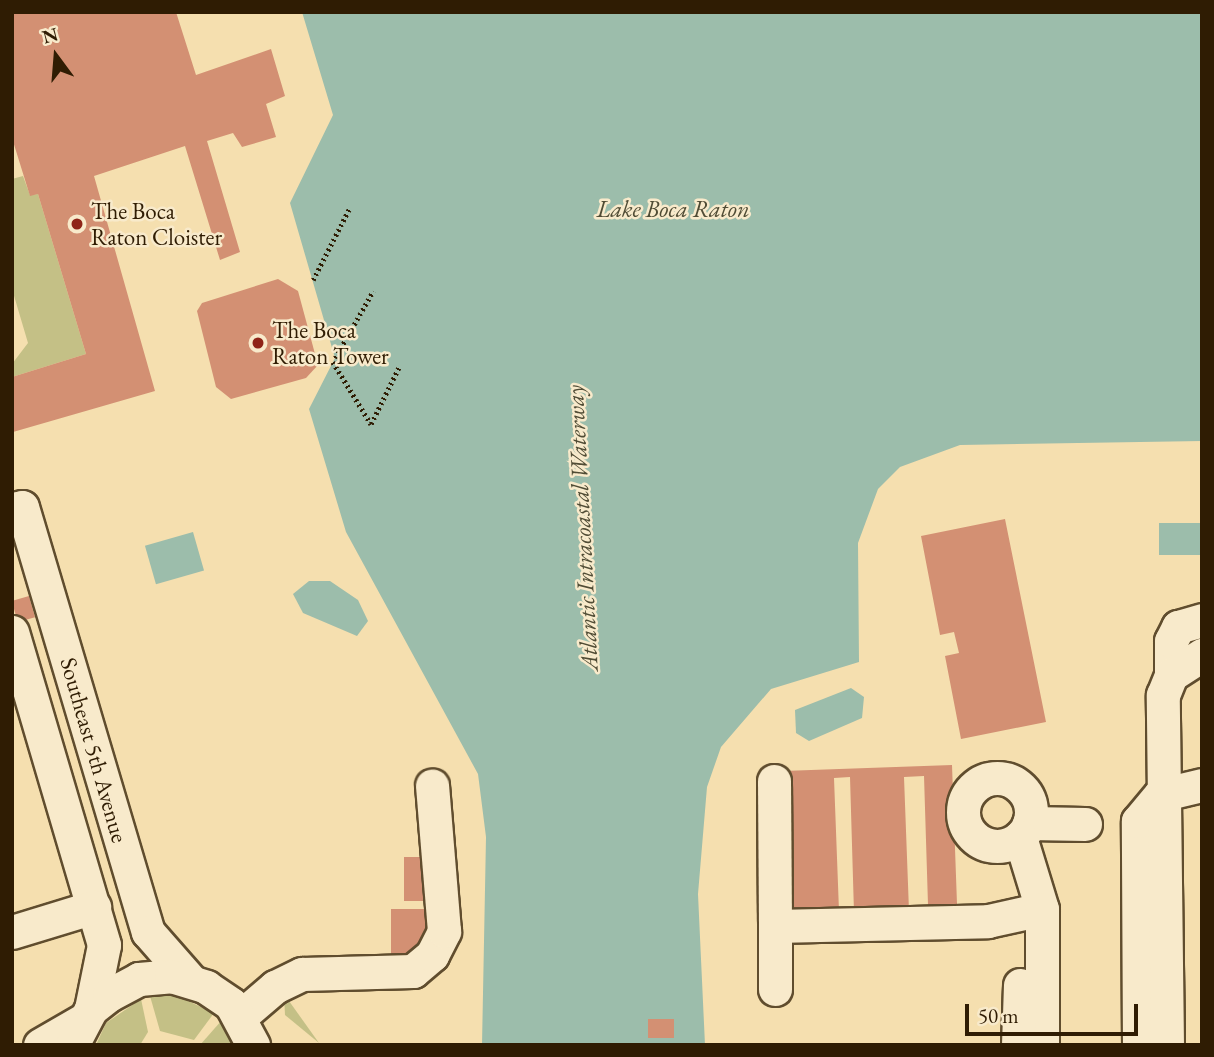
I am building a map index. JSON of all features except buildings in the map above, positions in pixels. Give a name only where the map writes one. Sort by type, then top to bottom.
[{"type":"street","name":"Southeast 5th Avenue","points":[[17,508],[147,927],[190,980],[252,1037]]},
{"type":"street","points":[[1139,1045],[1153,984],[1160,795],[1166,758],[1163,695],[1171,675],[1171,640],[1178,627],[1202,620]]},
{"type":"street","name":"Southeast 5th Avenue","points":[[12,632],[94,907],[106,956],[83,1024]]},
{"type":"street","points":[[1171,675],[1202,655]]},
{"type":"street","points":[[774,781],[775,989]]},
{"type":"street","points":[[252,1037],[275,987],[302,974],[413,971],[432,955],[444,932],[432,785]]},
{"type":"street","points":[[1160,795],[1202,785]]},
{"type":"street","points":[[1042,1045],[1031,912],[1018,835],[1085,824]]},
{"type":"street","points":[[12,932],[94,907]]},
{"type":"street","points":[[775,926],[988,921],[1031,912]]},
{"type":"street","points":[[1018,1045],[1031,912]]},
{"type":"street","points":[[40,1045],[83,1024],[139,979],[190,980]]},
{"type":"street","points":[[1153,984],[1167,1045]]},
{"type":"path","points":[[313,280],[349,209]]},
{"type":"path","points":[[373,291],[334,360],[371,424],[398,368]]},
{"type":"shaded area","points":[[23,176],[30,195],[38,194],[86,354],[12,377],[12,364],[28,343],[12,289],[12,179]]},
{"type":"shaded area","points":[[173,994],[214,1013],[194,1040],[160,1031],[150,996]]},
{"type":"shaded area","points":[[284,994],[319,1043],[285,1015]]},
{"type":"shaded area","points":[[141,999],[148,1032],[140,1045],[96,1045],[106,1023]]},
{"type":"shaded area","points":[[222,1020],[235,1045],[200,1045]]},
{"type":"water","points":[[302,12],[1202,12],[1202,441],[960,445],[900,467],[878,489],[858,543],[859,662],[771,689],[721,747],[707,787],[698,894],[705,1045],[482,1045],[486,837],[478,774],[346,532],[309,409],[335,358],[290,203],[333,115]]},
{"type":"water","points":[[1159,523],[1202,523],[1202,555],[1159,555]]},
{"type":"water","points":[[193,532],[204,570],[156,584],[145,546]]},
{"type":"water","points":[[309,581],[330,581],[358,600],[368,621],[357,636],[303,613],[293,594]]},
{"type":"water","points":[[851,688],[864,697],[862,718],[809,741],[796,733],[795,710]]},
{"type":"place","name":"The Boca Raton Cloister","points":[[77,224]]},
{"type":"place","name":"The Boca Raton Tower","points":[[258,343]]},
{"type":"water label","name":"Lake Boca Raton","points":[[673,209]]},
{"type":"water label","name":"Atlantic Intracoastal Waterway","points":[[582,528]]}]
